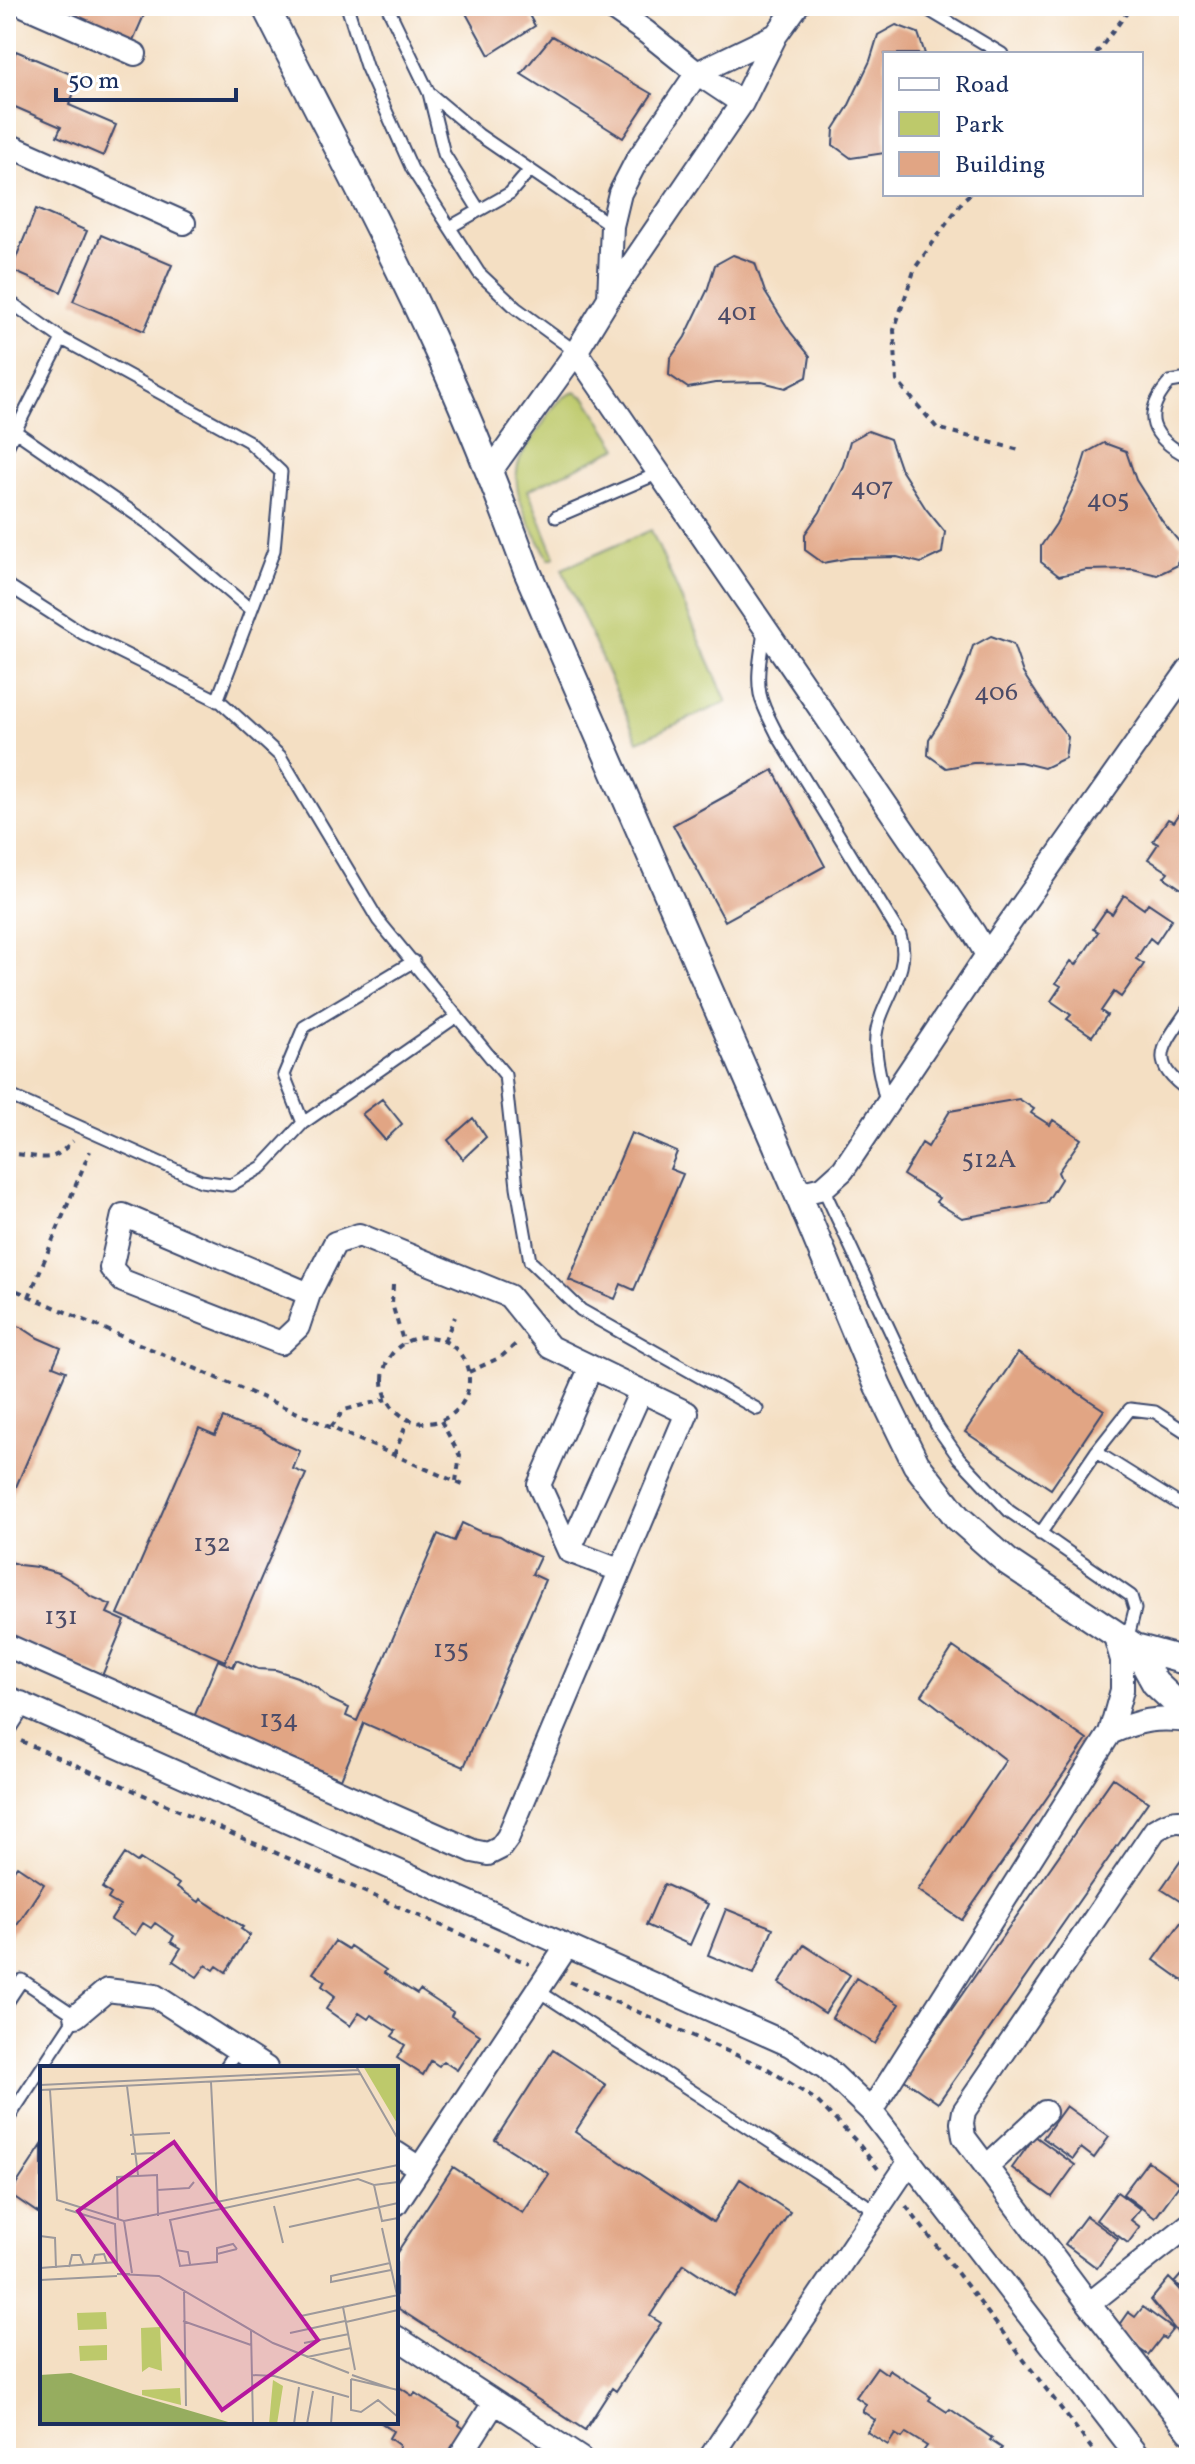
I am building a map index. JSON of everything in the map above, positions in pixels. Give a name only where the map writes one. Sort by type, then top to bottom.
[{"type":"street","points":[[25,6],[135,54]]},
{"type":"street","points":[[265,6],[440,355],[490,472],[533,585],[810,1191],[878,1386],[916,1464],[957,1517],[1008,1562],[1125,1640],[1184,1660]]},
{"type":"street","points":[[609,6],[742,103]]},
{"type":"street","points":[[490,472],[576,352],[609,298],[742,103],[776,35],[797,6]]},
{"type":"street","points":[[609,298],[612,226],[620,193],[635,164],[697,73],[776,35]]},
{"type":"street","points":[[6,144],[184,223]]},
{"type":"street","points":[[576,352],[987,955]]},
{"type":"street","points":[[810,1191],[843,1170],[987,955],[1189,671]]},
{"type":"street","points":[[6,1645],[473,1851],[488,1854],[500,1848],[508,1837],[687,1413],[550,1347],[509,1296],[359,1235],[335,1243],[309,1294],[298,1327],[281,1343],[123,1281],[111,1268],[123,1215],[309,1294]]},
{"type":"street","points":[[591,1367],[539,1485],[569,1551],[619,1570]]},
{"type":"street","points":[[569,1551],[641,1391]]},
{"type":"street","points":[[1125,1640],[1155,1683],[1189,1718]]},
{"type":"street","points":[[871,2111],[1110,1733],[1122,1690],[1125,1640]]},
{"type":"street","points":[[1155,1683],[1154,1672],[1166,1659],[1184,1660]]},
{"type":"street","points":[[6,1726],[13,1700],[790,2045],[826,2068],[871,2111],[1139,2458]]},
{"type":"street","points":[[1110,1733],[1135,1722],[1189,1718]]},
{"type":"street","points":[[1189,1824],[1184,1821],[1168,1822],[1155,1830],[964,2111],[962,2123],[964,2137],[986,2167],[1189,2432]]},
{"type":"street","points":[[398,2201],[567,1946]]},
{"type":"street","points":[[76,2016],[107,1990],[155,1996],[231,2059],[258,2066]]},
{"type":"street","points":[[986,2167],[1045,2112]]},
{"type":"street","points":[[398,2154],[419,2168]]},
{"type":"street","points":[[710,2458],[910,2161]]},
{"type":"street","points":[[1089,2304],[1189,2225]]},
{"type":"street","points":[[398,2338],[580,2458]]},
{"type":"street","points":[[459,2458],[494,2403]]},
{"type":"lane","points":[[347,6],[366,66],[412,169],[479,273],[516,308],[576,352]]},
{"type":"lane","points":[[387,6],[429,93],[444,154],[479,210]]},
{"type":"lane","points":[[922,6],[999,52]]},
{"type":"lane","points":[[429,93],[479,135],[612,226]]},
{"type":"lane","points":[[450,227],[510,193],[530,170]]},
{"type":"lane","points":[[6,299],[62,339],[248,441],[281,472],[274,550],[217,701]]},
{"type":"lane","points":[[6,449],[62,339]]},
{"type":"lane","points":[[1189,383],[1182,380],[1170,382],[1161,392],[1151,416],[1153,427],[1165,440],[1189,457]]},
{"type":"lane","points":[[15,431],[151,525],[251,610]]},
{"type":"lane","points":[[556,517],[659,473]]},
{"type":"lane","points":[[6,584],[82,633],[217,701],[280,756],[378,920],[505,1075],[517,1187],[530,1261],[581,1310],[757,1409]]},
{"type":"lane","points":[[765,626],[759,671],[760,693],[765,709],[778,736],[900,935],[904,947],[899,973],[876,1031],[886,1108]]},
{"type":"lane","points":[[303,1123],[284,1075],[304,1027],[414,961]]},
{"type":"lane","points":[[1189,1008],[1163,1050],[1163,1065],[1167,1074],[1189,1091]]},
{"type":"lane","points":[[6,1094],[201,1181],[231,1185],[262,1167],[303,1123],[457,1016]]},
{"type":"lane","points":[[810,1191],[938,1428],[959,1458],[1009,1511],[1131,1596],[1135,1609],[1125,1640]]},
{"type":"lane","points":[[1040,1534],[1096,1452],[1130,1409],[1155,1412],[1189,1434]]},
{"type":"lane","points":[[1096,1452],[1179,1504],[1189,1504]]},
{"type":"lane","points":[[6,2004],[22,1980],[76,2016],[43,2066]]},
{"type":"lane","points":[[537,1990],[876,2211]]},
{"type":"lane","points":[[6,2122],[40,2071]]},
{"type":"path","points":[[1098,52],[1126,14],[1127,6]]},
{"type":"path","points":[[968,196],[915,268],[894,330],[897,381],[937,428],[1023,451]]},
{"type":"path","points":[[6,1155],[56,1155],[75,1139],[83,1142]]},
{"type":"path","points":[[29,1297],[92,1146]]},
{"type":"path","points":[[6,1261],[9,1267],[7,1287],[463,1485]]},
{"type":"path","points":[[393,1285],[392,1304],[404,1344]]},
{"type":"path","points":[[444,1341],[455,1317]]},
{"type":"path","points":[[429,1337],[444,1341],[464,1359],[469,1372],[466,1398],[458,1410],[441,1421],[421,1423],[408,1420],[387,1399],[383,1385],[384,1370],[390,1356],[414,1339],[429,1337]]},
{"type":"path","points":[[469,1372],[501,1357],[517,1343]]},
{"type":"path","points":[[331,1428],[344,1410],[387,1399]]},
{"type":"path","points":[[394,1455],[408,1420]]},
{"type":"path","points":[[441,1421],[460,1456],[456,1482]]},
{"type":"green space","points":[[575,392],[586,398],[618,448],[528,490],[555,557],[549,559],[524,511],[517,471],[524,450],[551,411],[564,397]]},
{"type":"green space","points":[[651,530],[727,702],[638,741],[562,569]]},
{"type":"building","points":[[73,6],[148,6],[131,45],[68,18]]},
{"type":"building","points":[[462,6],[524,6],[535,26],[489,55]]},
{"type":"building","points":[[896,25],[918,33],[924,52],[883,52],[883,153],[851,158],[833,145],[834,129],[870,61],[878,35]]},
{"type":"building","points":[[552,36],[652,94],[623,138],[521,74]]},
{"type":"building","points":[[16,51],[80,78],[69,105],[116,125],[103,156],[57,136],[61,127],[6,103],[6,74]]},
{"type":"building","points":[[36,209],[87,231],[61,292],[11,270]]},
{"type":"building","points":[[101,235],[172,265],[144,331],[73,301]]},
{"type":"building","points":[[733,255],[755,263],[765,292],[810,356],[807,377],[786,388],[762,382],[715,383],[688,388],[669,375],[670,359],[685,337],[707,291],[715,265]]},
{"type":"building","points":[[868,431],[890,439],[900,468],[945,532],[942,553],[921,563],[897,557],[850,558],[823,563],[805,550],[805,534],[843,466],[850,441]]},
{"type":"building","points":[[1104,443],[1126,451],[1136,480],[1181,544],[1178,565],[1157,575],[1133,569],[1086,570],[1059,576],[1041,562],[1041,546],[1056,524],[1086,453]]},
{"type":"building","points":[[991,636],[1013,644],[1023,673],[1068,737],[1065,758],[1044,768],[1020,762],[973,763],[946,768],[928,755],[929,739],[965,671],[973,646]]},
{"type":"building","points":[[773,770],[825,866],[725,921],[673,825]]},
{"type":"building","points":[[1189,800],[1189,894],[1164,877],[1168,872],[1148,859],[1158,844],[1153,841],[1168,819],[1174,822]]},
{"type":"building","points":[[1124,895],[1144,909],[1148,903],[1172,919],[1156,943],[1150,938],[1136,959],[1144,964],[1121,997],[1114,992],[1101,1011],[1107,1015],[1092,1036],[1067,1019],[1071,1015],[1051,1001],[1061,986],[1056,983],[1071,961],[1076,965],[1098,932],[1093,929],[1106,910],[1112,914]]},
{"type":"building","points":[[382,1099],[402,1124],[385,1140],[362,1114]]},
{"type":"building","points":[[1019,1099],[1034,1109],[1031,1113],[1050,1125],[1053,1120],[1081,1139],[1058,1172],[1061,1179],[1046,1203],[962,1218],[936,1202],[939,1198],[903,1175],[922,1143],[928,1147],[950,1111]]},
{"type":"building","points":[[473,1118],[486,1137],[463,1159],[448,1140]]},
{"type":"building","points":[[631,1133],[677,1152],[670,1169],[683,1174],[634,1290],[621,1284],[615,1299],[569,1280]]},
{"type":"building","points":[[6,1323],[21,1327],[61,1348],[53,1366],[66,1371],[6,1510]]},
{"type":"building","points":[[1018,1353],[1104,1410],[1051,1489],[965,1432]]},
{"type":"building","points":[[223,1418],[261,1430],[300,1451],[293,1469],[306,1474],[225,1661],[118,1614],[199,1428],[215,1435]]},
{"type":"building","points":[[462,1523],[500,1536],[540,1557],[532,1574],[545,1580],[464,1767],[364,1723],[341,1779],[194,1717],[218,1660],[233,1667],[236,1660],[258,1669],[276,1670],[297,1677],[316,1687],[329,1699],[349,1708],[346,1716],[357,1721],[438,1534],[454,1541]]},
{"type":"building","points":[[6,1560],[58,1573],[90,1596],[111,1605],[107,1613],[125,1621],[102,1676],[6,1635]]},
{"type":"building","points":[[953,1647],[1087,1740],[962,1920],[918,1890],[1006,1760],[922,1695]]},
{"type":"building","points":[[1113,1778],[1148,1802],[938,2103],[903,2079]]},
{"type":"building","points":[[1189,1849],[1189,1907],[1161,1889]]},
{"type":"building","points":[[125,1854],[137,1862],[140,1859],[179,1884],[177,1887],[199,1902],[201,1899],[250,1935],[226,1972],[217,1966],[214,1970],[206,1965],[197,1977],[173,1961],[181,1948],[171,1942],[174,1936],[155,1923],[151,1928],[143,1923],[135,1935],[111,1920],[120,1906],[108,1899],[111,1894],[102,1888]]},
{"type":"building","points":[[17,1866],[44,1884],[6,1942],[6,1870],[12,1873]]},
{"type":"building","points":[[664,1884],[708,1904],[690,1945],[646,1925]]},
{"type":"building","points":[[726,1909],[773,1928],[754,1974],[708,1955]]},
{"type":"building","points":[[1182,1921],[1189,1926],[1189,1985],[1154,1960]]},
{"type":"building","points":[[335,1941],[348,1949],[350,1946],[417,1994],[420,1990],[480,2035],[457,2070],[443,2061],[439,2066],[431,2061],[423,2075],[397,2058],[405,2045],[392,2036],[396,2031],[371,2015],[368,2019],[359,2013],[350,2026],[326,2009],[335,1996],[322,1986],[325,1981],[313,1973]]},
{"type":"building","points":[[804,1945],[850,1975],[825,2013],[779,1983]]},
{"type":"building","points":[[856,1978],[899,2004],[875,2044],[832,2018]]},
{"type":"building","points":[[553,2050],[606,2085],[575,2132],[713,2222],[740,2179],[790,2212],[734,2297],[684,2264],[650,2316],[661,2323],[616,2391],[612,2388],[585,2430],[398,2308],[398,2251],[453,2167],[523,2213],[549,2174],[495,2140]]},
{"type":"building","points":[[1066,2106],[1109,2137],[1094,2158],[1081,2148],[1073,2159],[1043,2138]]},
{"type":"building","points":[[1035,2136],[1075,2165],[1052,2197],[1012,2168]]},
{"type":"building","points":[[40,2148],[40,2210],[38,2213],[10,2194]]},
{"type":"building","points":[[1148,2161],[1180,2184],[1155,2218],[1123,2194]]},
{"type":"building","points":[[1117,2192],[1140,2209],[1131,2220],[1140,2227],[1128,2243],[1096,2220]]},
{"type":"building","points":[[1086,2216],[1118,2239],[1097,2268],[1065,2244]]},
{"type":"building","points":[[1189,2266],[1189,2291],[1174,2283]]},
{"type":"building","points":[[1169,2278],[1189,2299],[1189,2324],[1177,2332],[1151,2300]]},
{"type":"building","points":[[1143,2307],[1173,2329],[1148,2355],[1114,2332],[1128,2312],[1135,2317]]},
{"type":"building","points":[[877,2367],[887,2374],[889,2370],[931,2397],[929,2400],[947,2412],[950,2409],[992,2438],[990,2440],[1002,2448],[996,2458],[929,2458],[922,2453],[927,2446],[906,2433],[902,2438],[895,2434],[888,2445],[867,2432],[875,2420],[862,2411],[866,2404],[856,2397]]},
{"type":"building","points":[[398,2386],[413,2396],[415,2393],[460,2422],[459,2425],[470,2433],[454,2458],[392,2458],[400,2446],[389,2438],[393,2431],[383,2424],[398,2424]]}]
